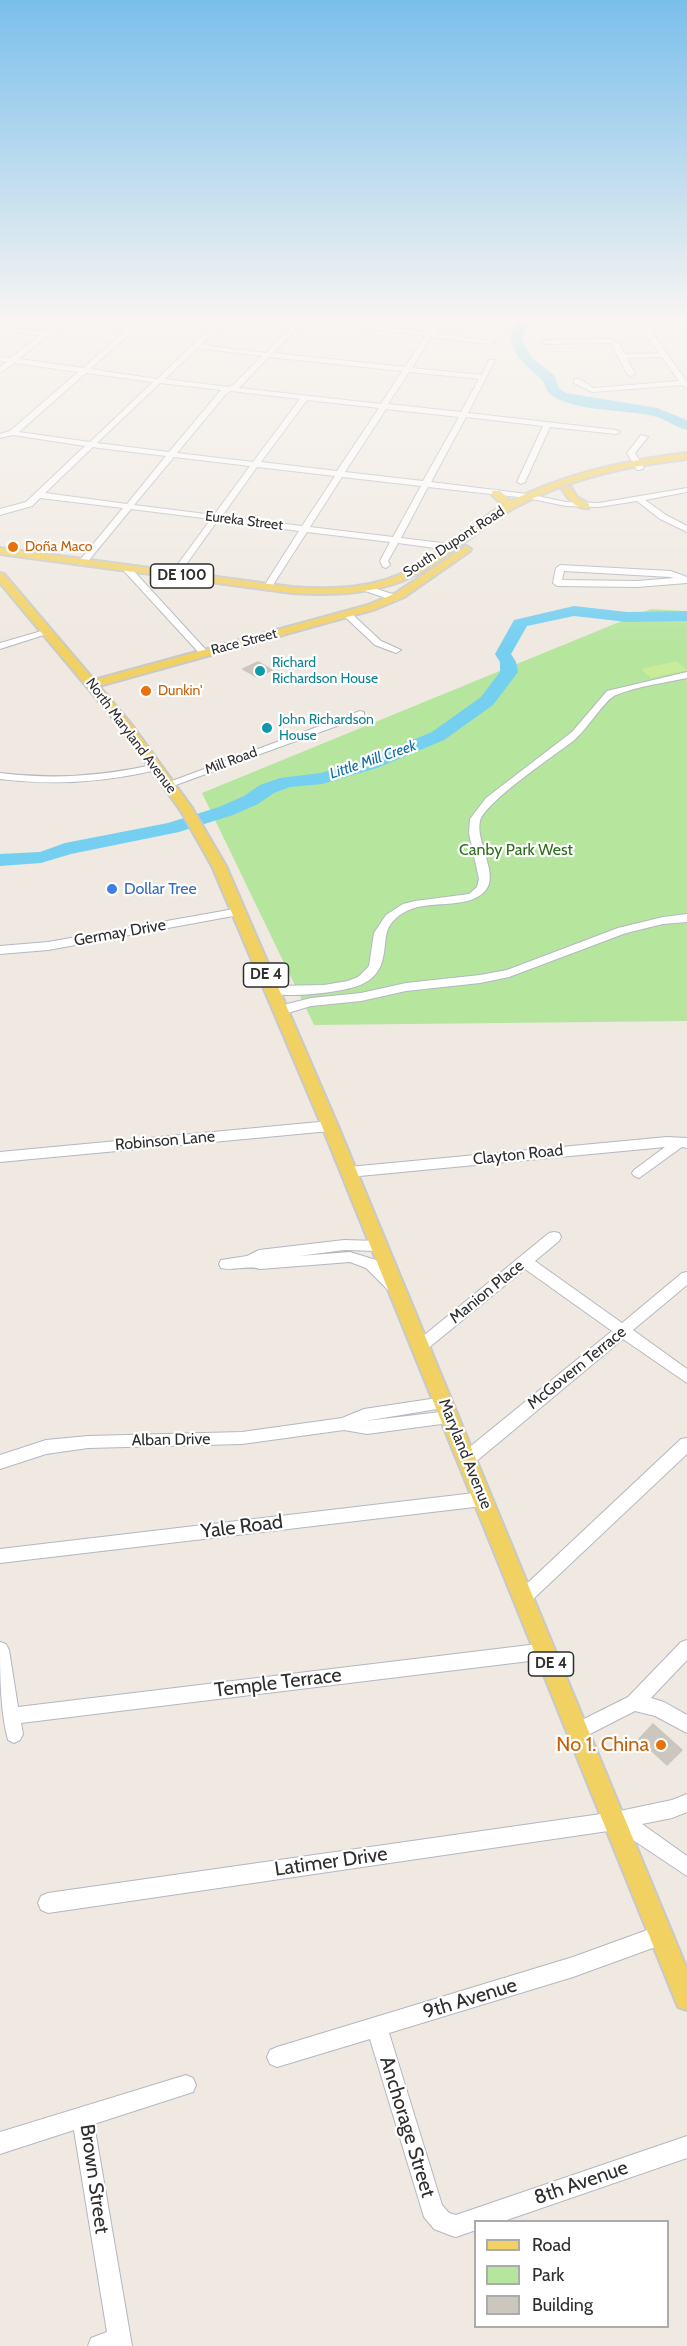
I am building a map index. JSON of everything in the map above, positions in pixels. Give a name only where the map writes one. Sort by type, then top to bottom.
[{"type":"main road","name":"South Dupont Road","points":[[395,598],[535,499],[579,476],[670,461],[687,456]]},
{"type":"main road","name":"South Dupont Road","points":[[670,461],[687,462]]},
{"type":"main road","name":"South Dupont Road","points":[[0,551],[317,592],[365,588],[401,578],[508,506],[639,465]]},
{"type":"main road","points":[[567,489],[573,499],[585,506]]},
{"type":"main road","points":[[496,493],[505,499],[508,506]]},
{"type":"main road","points":[[468,548],[466,541],[479,531],[484,523]]},
{"type":"main road","points":[[0,559],[29,555]]},
{"type":"main road","name":"North Maryland Avenue","points":[[0,577],[92,684],[157,767],[202,836],[240,912]]},
{"type":"main road","name":"Race Street","points":[[92,684],[348,615],[395,598]]},
{"type":"main road","name":"Maryland Avenue","points":[[240,912],[524,1597],[687,1998]]},
{"type":"street","points":[[0,512],[24,506],[106,430]]},
{"type":"street","points":[[82,563],[191,430]]},
{"type":"street","points":[[174,574],[280,430]]},
{"type":"street","points":[[268,586],[367,430]]},
{"type":"street","points":[[386,565],[384,561],[456,430]]},
{"type":"street","points":[[521,482],[545,430]]},
{"type":"street","points":[[603,430],[616,432]]},
{"type":"street","points":[[0,436],[13,433],[91,445],[496,493],[585,506],[599,505]]},
{"type":"street","points":[[639,465],[631,453],[644,437]]},
{"type":"street","points":[[535,499],[567,509],[687,490]]},
{"type":"street","name":"Eureka Street","points":[[38,495],[450,547]]},
{"type":"street","points":[[639,499],[663,517],[687,529]]},
{"type":"street","points":[[560,568],[671,574],[687,580],[646,584],[557,583],[560,568]]},
{"type":"street","points":[[127,569],[204,653]]},
{"type":"street","points":[[365,588],[395,598]]},
{"type":"street","points":[[348,615],[378,643],[396,650]]},
{"type":"street","points":[[0,646],[48,632]]},
{"type":"street","points":[[272,990],[330,987],[362,980],[373,970],[382,926],[400,910],[472,897],[477,894],[485,879],[474,833],[475,819],[490,800],[576,734],[610,693],[687,675]]},
{"type":"street","name":"Mill Road","points":[[169,784],[360,714]]},
{"type":"street","points":[[0,776],[49,782],[78,782],[115,777],[157,767]]},
{"type":"street","name":"Germay Drive","points":[[0,950],[48,946],[240,912]]},
{"type":"street","points":[[282,1011],[308,1001],[361,997],[404,987],[457,982],[521,970],[622,928],[661,919],[687,918]]},
{"type":"street","name":"Robinson Lane","points":[[0,1157],[330,1126]]},
{"type":"street","points":[[639,1173],[685,1142]]},
{"type":"street","name":"Clayton Road","points":[[349,1172],[685,1142]]},
{"type":"street","name":"Manion Place","points":[[420,1346],[554,1237]]},
{"type":"street","points":[[250,1261],[259,1255],[344,1245],[378,1246]]},
{"type":"street","points":[[226,1264],[250,1261],[260,1264],[350,1257],[371,1264],[399,1295]]},
{"type":"street","points":[[525,1261],[687,1377]]},
{"type":"street","name":"McGovern Terrace","points":[[467,1459],[687,1277]]},
{"type":"street","name":"Alban Drive","points":[[0,1461],[46,1447],[88,1442],[242,1438],[344,1425],[367,1428],[447,1410]]},
{"type":"street","points":[[524,1597],[687,1444]]},
{"type":"street","name":"Yale Road","points":[[0,1556],[483,1499]]},
{"type":"street","points":[[578,1731],[634,1703],[687,1648]]},
{"type":"street","points":[[0,1650],[14,1734]]},
{"type":"street","name":"Temple Terrace","points":[[11,1716],[546,1651]]},
{"type":"street","points":[[634,1703],[658,1708],[687,1725]]},
{"type":"street","name":"Latimer Drive","points":[[48,1903],[615,1821],[672,1809],[687,1803]]},
{"type":"street","points":[[615,1821],[630,1827],[687,1867]]},
{"type":"street","name":"9th Avenue","points":[[277,2057],[573,1966],[661,1935]]},
{"type":"street","name":"Anchorage Street","points":[[377,2028],[432,2209],[435,2217],[442,2221]]},
{"type":"street","name":"Brown Street","points":[[113,2344],[82,2118],[186,2085]]},
{"type":"street","points":[[0,2143],[82,2118]]},
{"type":"street","name":"8th Avenue","points":[[442,2221],[456,2226],[687,2147]]},
{"type":"green space","name":"Canby Park West","points":[[651,609],[687,611],[687,1021],[314,1025],[202,793]]},
{"type":"green space","points":[[677,661],[687,670],[651,678],[641,669]]},
{"type":"building","name":"Richard Richardson House","points":[[258,662],[272,670],[257,677],[243,669]]},
{"type":"building","name":"No 1. China","points":[[653,1724],[682,1750],[667,1765],[639,1739]]},
{"type":"waterway","name":"Little Mill Creek","points":[[0,860],[41,858],[65,849],[172,828],[226,811],[251,800],[267,789],[287,782],[322,778],[371,764],[438,736],[487,701],[509,672],[508,662],[503,654],[517,633],[520,623],[574,611],[627,617],[687,616]]},
{"type":"place","name":"Doña Maco","points":[[13,547]]},
{"type":"place","name":"Richard Richardson House","points":[[260,671]]},
{"type":"place","name":"Dunkin'","points":[[146,691]]},
{"type":"place","name":"John Richardson House","points":[[267,728]]},
{"type":"place","name":"Dollar Tree","points":[[112,889]]},
{"type":"place","name":"No 1. China","points":[[661,1745]]}]
